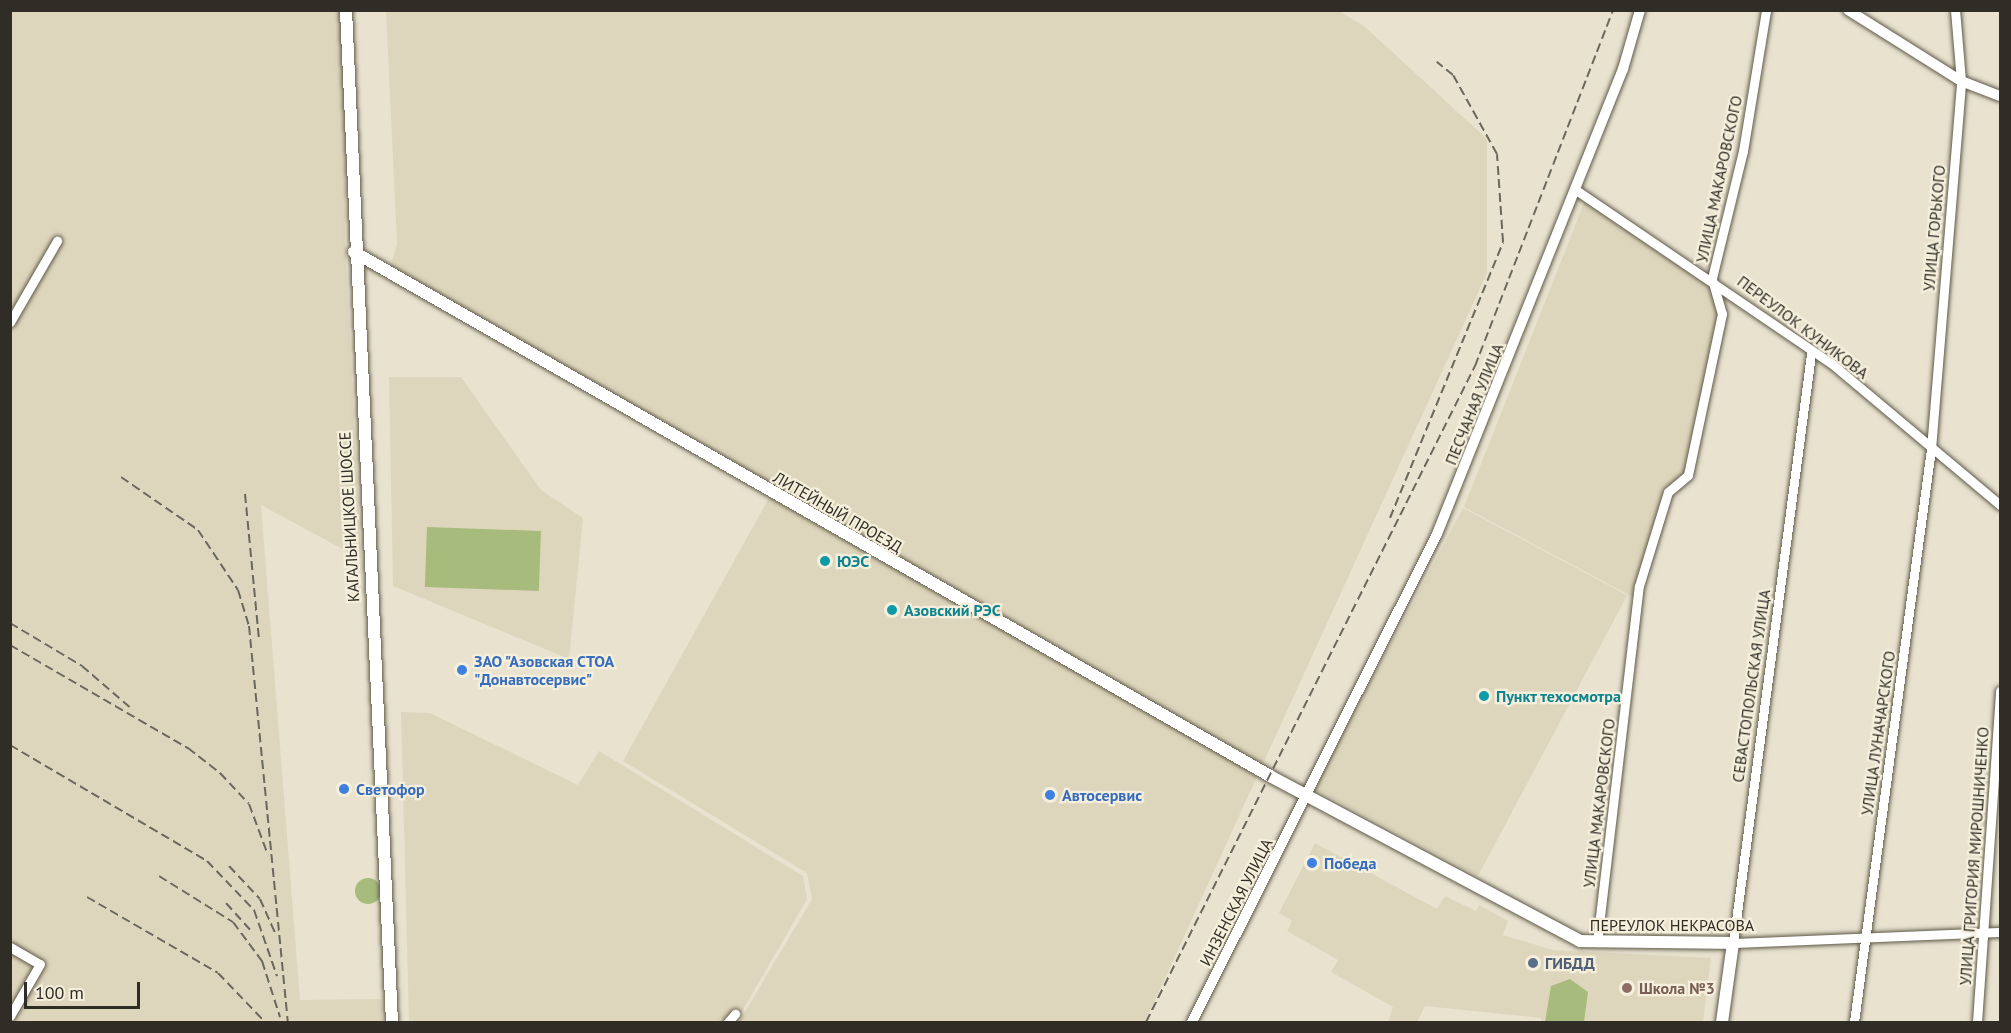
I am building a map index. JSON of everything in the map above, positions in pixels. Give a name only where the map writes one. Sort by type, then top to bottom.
[{"type":"main road","name":"КАГАЛЬНИЦКОЕ ШОССЕ","points":[[346,10],[354,252],[392,1023]]},
{"type":"main road","name":"ЛИТЕЙНЫЙ ПРОЕЗД","points":[[354,252],[1307,796]]},
{"type":"main road","name":"ПЕРЕУЛОК НЕКРАСОВА","points":[[1307,796],[1580,941],[1733,943]]},
{"type":"main road","name":"СЕВАСТОПОЛЬСКАЯ УЛИЦА","points":[[1722,1023],[1733,943]]},
{"type":"street","name":"ПЕСЧАНАЯ УЛИЦА","points":[[1307,796],[1437,534],[1576,190],[1640,10]]},
{"type":"street","name":"УЛИЦА МАКАРОВСКОГО","points":[[1597,942],[1638,586],[1668,492],[1688,475],[1722,314],[1712,278],[1743,151],[1766,10]]},
{"type":"street","points":[[1848,10],[1961,81],[2001,96]]},
{"type":"street","name":"УЛИЦА ГОРЬКОГО","points":[[1931,448],[1961,81],[1955,10]]},
{"type":"street","name":"ПЕРЕУЛОК КУНИКОВА","points":[[1576,190],[1712,278],[1811,354],[1831,363],[2001,505]]},
{"type":"street","points":[[10,322],[57,242]]},
{"type":"street","name":"СЕВАСТОПОЛЬСКАЯ УЛИЦА","points":[[1733,943],[1811,354]]},
{"type":"street","name":"УЛИЦА ЛУНАЧАРСКОГО","points":[[1854,1023],[1931,448]]},
{"type":"street","name":"УЛИЦА ГРИГОРИЯ МИРОШНИЧЕНКО","points":[[1977,1023],[2001,691]]},
{"type":"street","name":"ИНЗЕНСКАЯ УЛИЦА","points":[[1192,1023],[1307,796]]},
{"type":"street","name":"ПЕРЕУЛОК НЕКРАСОВА","points":[[1733,943],[1865,935],[2001,932]]},
{"type":"street","points":[[10,947],[40,964],[10,1016]]},
{"type":"street","points":[[728,1023],[735,1014]]},
{"type":"shaded area","points":[[339,10],[347,24],[345,240],[361,559],[261,505],[300,1000],[381,999],[383,1022],[11,1022],[10,11]]},
{"type":"shaded area","points":[[386,11],[1339,11],[1364,26],[1487,139],[1487,273],[1145,1022],[739,1022],[812,899],[807,873],[623,761],[774,489],[390,268],[397,244]]},
{"type":"shaded area","points":[[1586,198],[1711,279],[1721,314],[1685,474],[1666,491],[1633,597],[1464,507]]},
{"type":"shaded area","points":[[389,377],[461,377],[541,490],[583,518],[569,659],[393,586]]},
{"type":"shaded area","points":[[1463,508],[1627,595],[1478,876],[1314,789]]},
{"type":"shaded area","points":[[401,712],[430,713],[578,785],[599,751],[803,876],[807,899],[736,1022],[409,1022]]},
{"type":"shaded area","points":[[1315,843],[1437,909],[1445,896],[1476,911],[1479,905],[1508,921],[1503,935],[1553,950],[1711,958],[1703,1022],[1541,1022],[1541,1018],[1425,1006],[1417,1022],[1388,1022],[1393,1007],[1331,972],[1338,960],[1287,931],[1292,921],[1279,913]]},
{"type":"green space","points":[[427,527],[541,531],[539,591],[425,587]]},
{"type":"green space","points":[[368,878],[377,882],[381,891],[377,900],[368,904],[359,900],[355,891],[359,882]]},
{"type":"green space","points":[[1570,979],[1588,992],[1584,1022],[1545,1022],[1551,986]]},
{"type":"railway","points":[[1146,1022],[1475,366],[1613,10]]},
{"type":"railway","points":[[1390,518],[1503,242],[1497,154],[1453,75],[1437,62]]},
{"type":"railway","points":[[121,477],[198,530],[238,590],[249,626],[288,1022]]},
{"type":"railway","points":[[245,494],[259,640]]},
{"type":"railway","points":[[10,623],[82,666],[133,710]]},
{"type":"railway","points":[[10,645],[188,748],[220,773],[249,804],[268,855]]},
{"type":"railway","points":[[10,745],[207,861],[254,910],[277,976]]},
{"type":"railway","points":[[229,866],[260,899],[275,933]]},
{"type":"railway","points":[[159,876],[233,922],[262,961],[280,1017]]},
{"type":"railway","points":[[87,897],[218,973],[265,1022]]},
{"type":"railway","points":[[226,903],[251,931]]},
{"type":"place","name":"ЮЭС","points":[[825,561]]},
{"type":"place","name":"Азовский РЭС","points":[[892,610]]},
{"type":"place","name":"ЗАО \"Азовская СТОА \"Донавтосервис\"","points":[[462,670]]},
{"type":"place","name":"Пункт техосмотра","points":[[1484,696]]},
{"type":"place","name":"Светофор","points":[[344,789]]},
{"type":"place","name":"Автосервис","points":[[1050,795]]},
{"type":"place","name":"Победа","points":[[1312,863]]},
{"type":"place","name":"ГИБДД","points":[[1533,963]]},
{"type":"place","name":"Школа №3","points":[[1627,988]]}]
